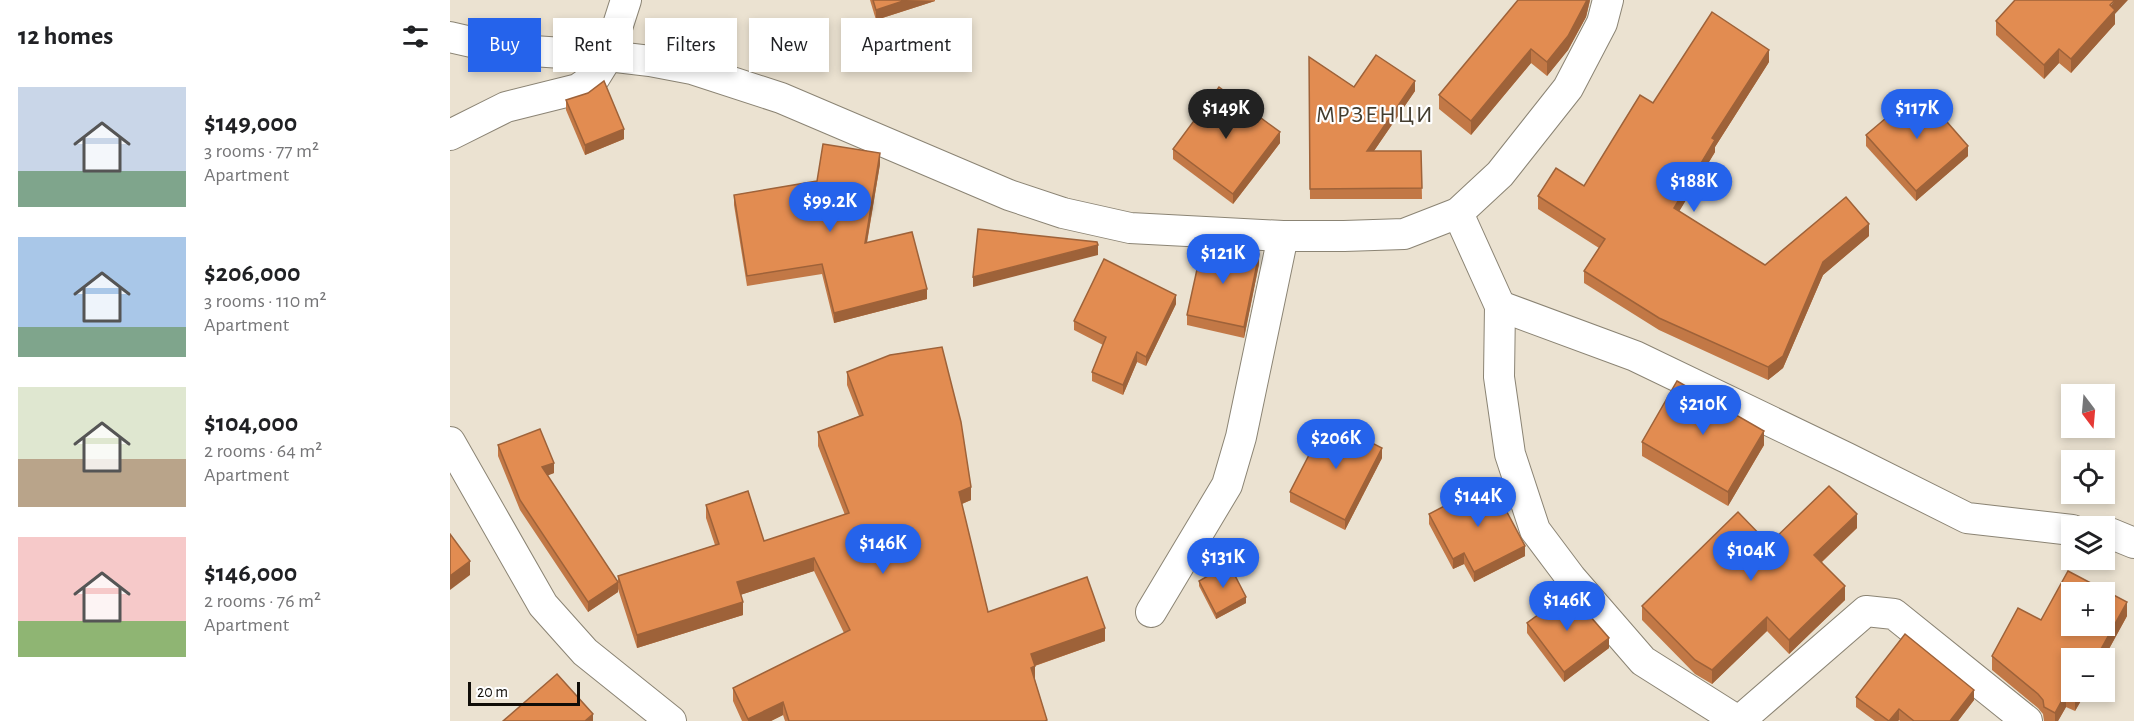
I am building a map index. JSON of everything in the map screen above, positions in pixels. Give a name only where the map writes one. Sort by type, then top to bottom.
[{"type":"street","points":[[620,18],[626,0]]},
{"type":"street","points":[[633,59],[692,69],[781,98],[1009,195],[1063,213],[1130,228],[1283,236],[1404,234],[1458,213],[1500,174],[1568,88],[1602,23],[1608,0]]},
{"type":"street","points":[[450,37],[502,49],[553,52]]},
{"type":"street","points":[[450,135],[506,107],[578,89],[595,77],[598,72]]},
{"type":"street","points":[[1458,213],[1500,306],[1500,377],[1510,454],[1535,530],[1571,578],[1643,662],[1738,721],[1866,611],[1893,614],[2027,721]]},
{"type":"street","points":[[1151,612],[1227,485],[1241,437],[1283,236]]},
{"type":"street","points":[[1500,306],[1635,356],[1967,518],[2061,529]]},
{"type":"street","points":[[450,442],[543,605],[585,652],[671,721]]},
{"type":"street","points":[[2115,535],[2134,543]]},
{"type":"building","points":[[873,0],[906,0],[876,10]]},
{"type":"building","points":[[1518,0],[1587,0],[1568,36],[1547,62],[1531,49],[1471,121],[1439,95]]},
{"type":"building","points":[[2015,0],[2115,0],[2110,5],[2115,10],[2071,59],[2059,49],[2044,65],[1996,21]]},
{"type":"building","points":[[1712,12],[1769,50],[1712,138],[1715,140],[1674,208],[1765,265],[1846,197],[1869,224],[1823,262],[1783,356],[1768,367],[1659,318],[1584,271],[1605,239],[1538,196],[1556,168],[1584,186],[1640,95],[1653,103]]},
{"type":"building","points":[[1376,55],[1415,81],[1367,151],[1421,151],[1422,188],[1310,189],[1309,57],[1354,87]]},
{"type":"building","points":[[604,81],[624,129],[585,145],[566,100],[588,93]]},
{"type":"building","points":[[1219,87],[1280,132],[1233,194],[1173,149]]},
{"type":"building","points":[[1919,90],[1968,146],[1916,191],[1866,135]]},
{"type":"building","points":[[823,144],[880,153],[865,243],[912,232],[927,289],[834,313],[822,264],[747,276],[734,195],[817,181]]},
{"type":"building","points":[[978,229],[1097,242],[1098,245],[973,277]]},
{"type":"building","points":[[1203,242],[1259,254],[1244,327],[1187,315]]},
{"type":"building","points":[[1104,259],[1176,295],[1146,357],[1137,352],[1123,385],[1092,372],[1106,337],[1074,321]]},
{"type":"building","points":[[942,347],[961,422],[971,487],[959,492],[988,612],[1087,577],[1105,628],[1031,654],[1035,666],[1031,668],[1047,720],[1045,721],[789,721],[783,702],[748,719],[733,688],[850,630],[814,558],[737,582],[743,602],[637,635],[618,576],[719,544],[706,505],[748,491],[764,541],[849,513],[818,432],[863,415],[847,372],[890,355]]},
{"type":"building","points":[[1677,381],[1764,431],[1728,492],[1642,442]]},
{"type":"building","points":[[1327,420],[1382,448],[1345,520],[1290,492]]},
{"type":"building","points":[[540,429],[554,463],[542,467],[618,582],[588,602],[520,500],[498,445]]},
{"type":"building","points":[[1491,482],[1525,546],[1474,572],[1464,553],[1453,559],[1429,514]]},
{"type":"building","points":[[1829,486],[1857,514],[1814,555],[1845,586],[1789,640],[1767,617],[1712,670],[1695,660],[1642,606],[1738,512],[1769,544]]},
{"type":"building","points":[[450,534],[470,561],[450,576]]},
{"type":"building","points":[[1229,564],[1246,597],[1216,614],[1199,581]]},
{"type":"building","points":[[2068,571],[2089,582],[2062,582]]},
{"type":"building","points":[[2061,584],[2061,636],[2108,636],[2102,648],[2061,648],[2061,702],[2055,713],[2044,707],[2043,700],[2038,694],[1992,656],[2018,608],[2041,620]]},
{"type":"building","points":[[1569,592],[1609,638],[1564,672],[1527,623]]},
{"type":"building","points":[[2115,596],[2127,602],[2115,624]]},
{"type":"building","points":[[1905,634],[1974,690],[1950,721],[1914,721],[1899,709],[1889,721],[1856,697]]},
{"type":"building","points":[[557,674],[593,714],[585,721],[503,721]]},
{"type":"district","name":"МРЗЕНЦИ","points":[[1375,114]]}]
